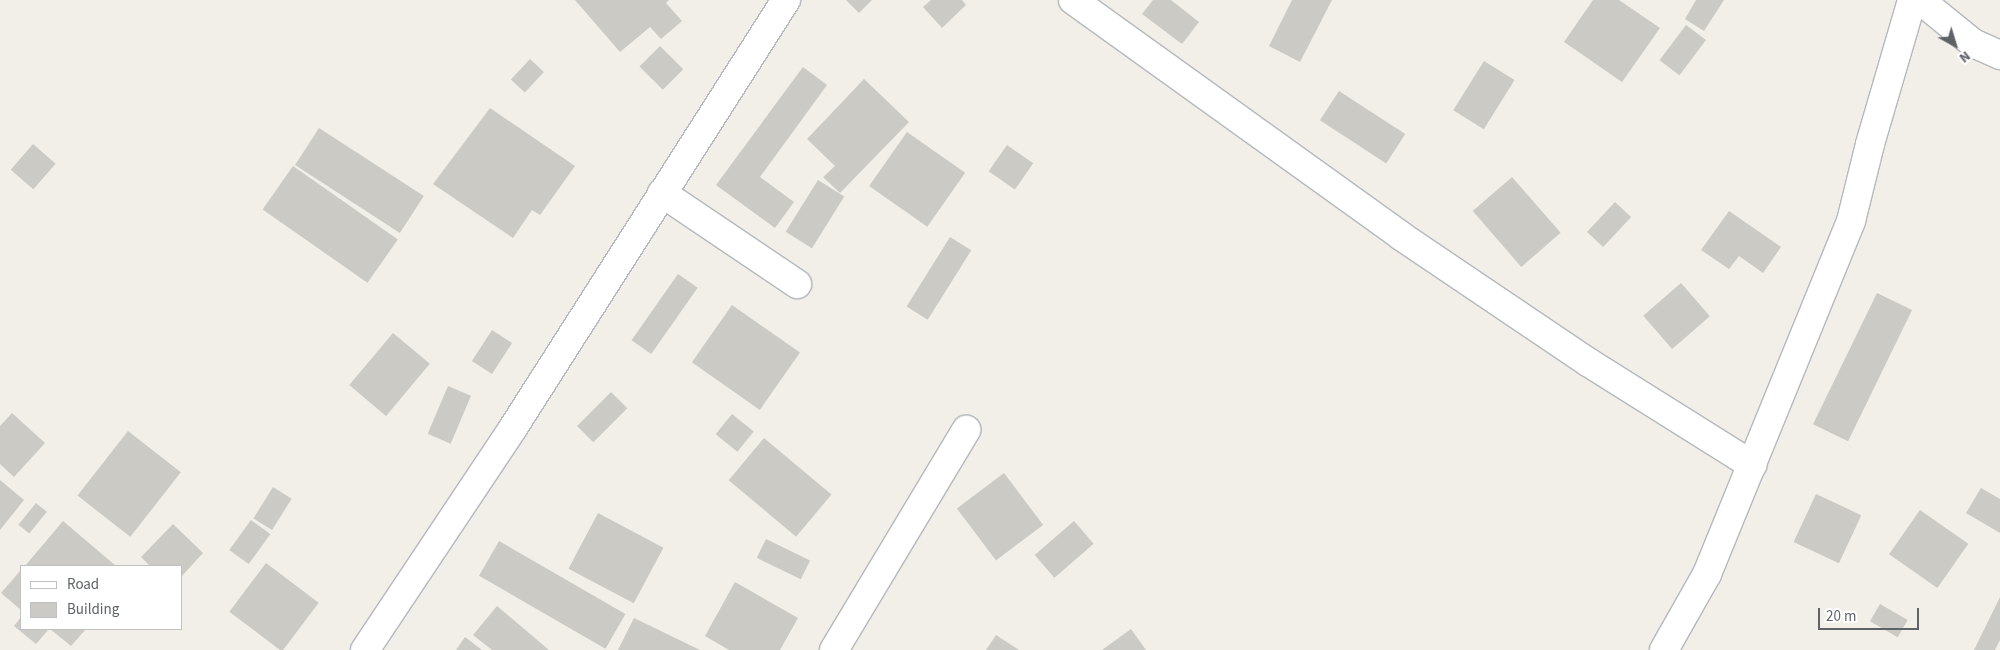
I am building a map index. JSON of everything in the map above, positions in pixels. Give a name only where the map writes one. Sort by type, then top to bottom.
[{"type":"street","points":[[365,650],[513,428],[786,0]]},
{"type":"street","points":[[1073,0],[1401,236],[1588,362],[1752,465]]},
{"type":"street","points":[[1664,650],[1707,574],[1852,221],[1870,144],[1912,0]]},
{"type":"street","points":[[1920,0],[1973,43],[2000,55]]},
{"type":"street","points":[[662,193],[797,284]]},
{"type":"street","points":[[834,650],[966,430]]},
{"type":"building","points":[[575,0],[669,0],[666,3],[682,21],[661,39],[650,27],[620,52]]},
{"type":"building","points":[[846,0],[872,0],[859,13]]},
{"type":"building","points":[[931,0],[962,0],[966,5],[942,28],[923,7]]},
{"type":"building","points":[[1153,0],[1171,0],[1199,22],[1182,44],[1142,14]]},
{"type":"building","points":[[1292,0],[1332,0],[1300,62],[1269,46]]},
{"type":"building","points":[[1593,0],[1619,0],[1660,28],[1622,82],[1564,42]]},
{"type":"building","points":[[1696,0],[1724,0],[1704,31],[1685,19]]},
{"type":"building","points":[[1686,25],[1706,40],[1679,75],[1660,60]]},
{"type":"building","points":[[660,46],[683,69],[663,90],[639,67]]},
{"type":"building","points":[[530,59],[544,72],[525,92],[511,79]]},
{"type":"building","points":[[1484,61],[1515,80],[1484,129],[1453,110]]},
{"type":"building","points":[[803,67],[827,85],[760,177],[794,202],[775,228],[716,185]]},
{"type":"building","points":[[864,79],[909,122],[840,193],[823,177],[835,166],[807,139]]},
{"type":"building","points":[[1339,91],[1405,134],[1386,163],[1320,120]]},
{"type":"building","points":[[490,108],[575,166],[540,215],[532,210],[513,238],[433,184]]},
{"type":"building","points":[[319,128],[424,196],[400,233],[295,165]]},
{"type":"building","points":[[907,132],[965,173],[927,227],[869,186]]},
{"type":"building","points":[[33,144],[56,164],[33,189],[11,170]]},
{"type":"building","points":[[1007,145],[1033,163],[1015,190],[989,171]]},
{"type":"building","points":[[293,166],[398,239],[367,283],[263,209]]},
{"type":"building","points":[[1512,177],[1561,233],[1521,267],[1473,211]]},
{"type":"building","points":[[818,180],[844,196],[812,248],[786,232]]},
{"type":"building","points":[[1615,202],[1631,217],[1603,247],[1587,232]]},
{"type":"building","points":[[1729,211],[1781,247],[1763,273],[1739,256],[1729,269],[1701,250]]},
{"type":"building","points":[[950,237],[971,250],[928,320],[907,307]]},
{"type":"building","points":[[678,274],[698,288],[651,354],[632,340]]},
{"type":"building","points":[[1681,283],[1710,316],[1672,349],[1643,316]]},
{"type":"building","points":[[1877,293],[1912,310],[1848,441],[1813,424]]},
{"type":"building","points":[[732,305],[800,353],[760,410],[692,362]]},
{"type":"building","points":[[492,330],[512,343],[492,374],[472,361]]},
{"type":"building","points":[[393,333],[430,364],[386,416],[349,385]]},
{"type":"building","points":[[448,386],[471,396],[451,444],[428,434]]},
{"type":"building","points":[[611,392],[627,408],[593,442],[577,426]]},
{"type":"building","points":[[12,413],[45,443],[14,477],[0,464],[0,426]]},
{"type":"building","points":[[732,414],[754,432],[737,452],[716,434]]},
{"type":"building","points":[[128,431],[181,472],[130,537],[78,496]]},
{"type":"building","points":[[764,438],[831,495],[796,537],[729,480]]},
{"type":"building","points":[[1004,473],[1043,525],[996,560],[957,509]]},
{"type":"building","points":[[0,480],[24,500],[0,530]]},
{"type":"building","points":[[273,487],[292,499],[272,530],[253,518]]},
{"type":"building","points":[[1981,488],[2000,499],[2000,533],[1966,513]]},
{"type":"building","points":[[1816,494],[1861,515],[1839,563],[1794,542]]},
{"type":"building","points":[[36,503],[47,512],[29,534],[18,525]]},
{"type":"building","points":[[1920,510],[1968,544],[1937,588],[1889,554]]},
{"type":"building","points":[[598,513],[663,548],[634,603],[568,569]]},
{"type":"building","points":[[251,520],[270,534],[249,564],[229,550]]},
{"type":"building","points":[[63,521],[115,565],[26,565]]},
{"type":"building","points":[[1074,521],[1094,544],[1054,578],[1035,555]]},
{"type":"building","points":[[173,524],[203,553],[182,576],[182,565],[149,565],[141,557]]},
{"type":"building","points":[[766,539],[810,560],[801,579],[757,558]]},
{"type":"building","points":[[499,541],[625,614],[605,649],[479,576]]},
{"type":"building","points":[[266,563],[319,603],[283,650],[280,650],[229,612]]},
{"type":"building","points":[[20,571],[20,609],[1,593]]},
{"type":"building","points":[[735,582],[798,618],[780,650],[729,650],[705,636]]},
{"type":"building","points":[[2000,597],[2000,640],[1995,650],[1974,650]]},
{"type":"building","points":[[1880,604],[1908,620],[1898,637],[1870,621]]},
{"type":"building","points":[[497,606],[549,650],[492,650],[473,635]]},
{"type":"building","points":[[20,618],[20,630],[48,630],[36,644],[14,626]]},
{"type":"building","points":[[634,618],[700,650],[618,650]]},
{"type":"building","points":[[1131,629],[1146,650],[1102,650]]},
{"type":"building","points":[[51,630],[85,630],[71,646]]},
{"type":"building","points":[[996,635],[1019,650],[986,650]]},
{"type":"building","points":[[465,637],[482,650],[456,650]]}]
